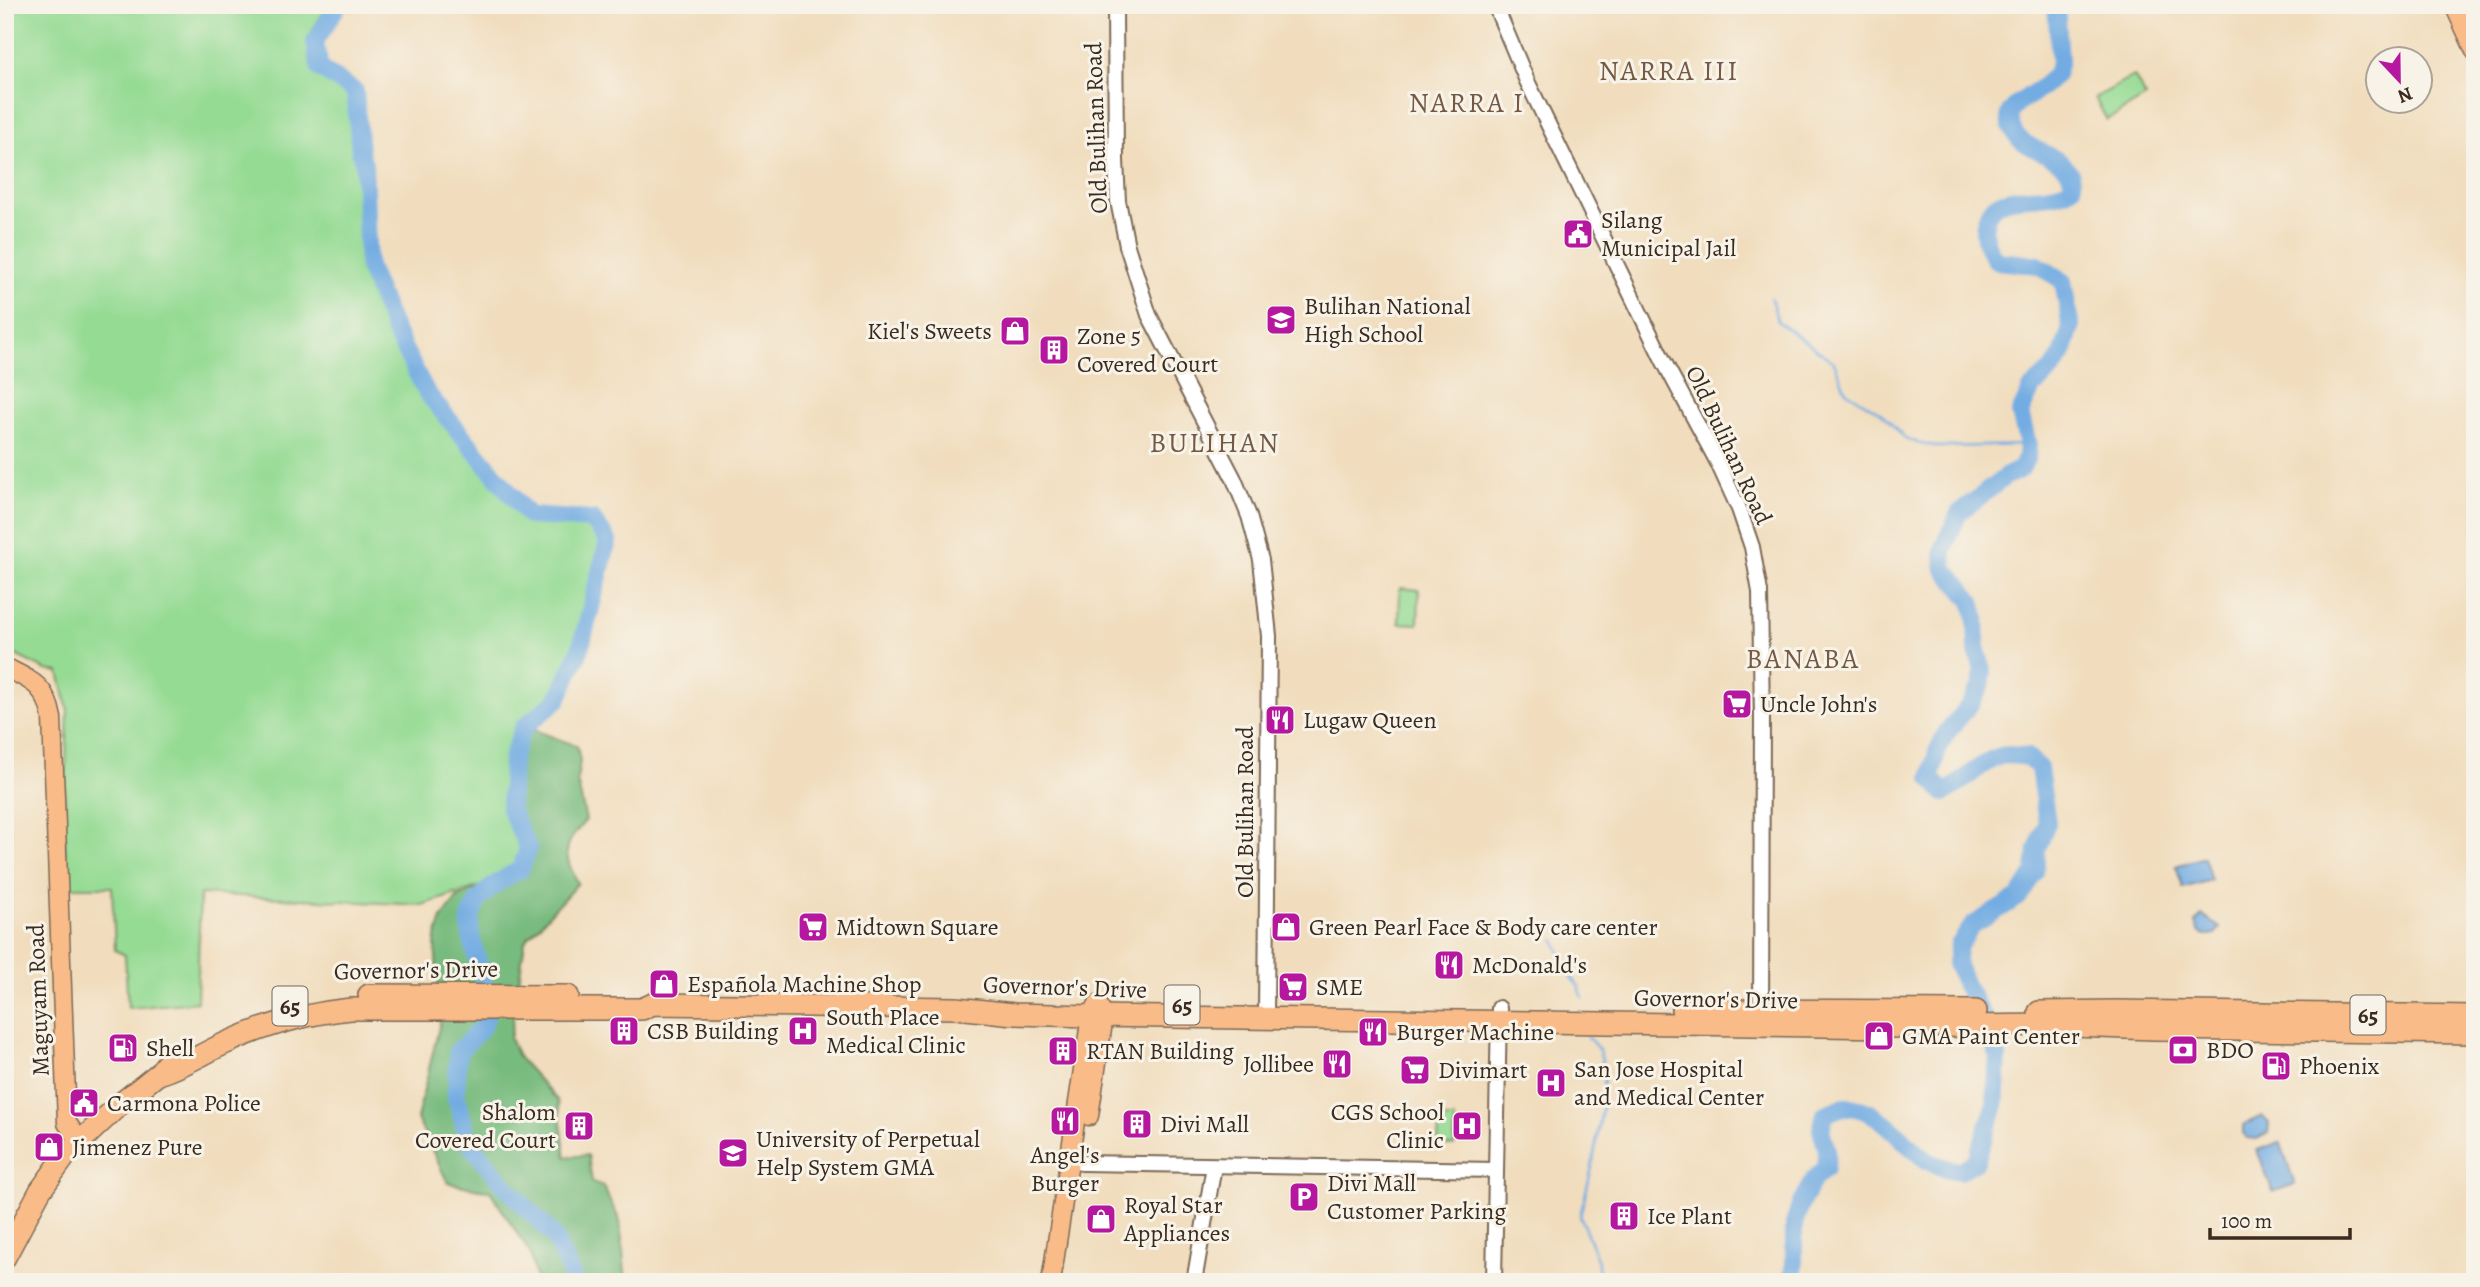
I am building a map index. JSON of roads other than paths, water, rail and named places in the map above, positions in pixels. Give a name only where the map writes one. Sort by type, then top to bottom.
[{"type":"highway","name":"Governor's Drive","points":[[5,1257],[53,1172],[80,1141],[158,1074],[180,1068],[239,1038],[298,1018],[351,1009],[440,1001],[531,1002],[642,1009],[653,1004],[956,1008],[1014,1014],[1266,1012],[2045,1019],[2154,1029],[2475,1034]]},
{"type":"highway","name":"Governor's Drive","points":[[2045,1019],[2106,1011],[2475,1016]]},
{"type":"main road","points":[[2454,5],[2475,51]]},
{"type":"main road","name":"Maguyam Road","points":[[5,667],[34,681],[42,690],[52,718],[67,1123],[80,1141]]},
{"type":"main road","points":[[1063,1282],[1097,1012]]},
{"type":"main road","points":[[1051,1282],[1076,1162]]},
{"type":"street","name":"Old Bulihan Road","points":[[1115,5],[1116,160],[1118,201],[1126,246],[1149,315],[1234,479],[1249,516],[1261,559],[1269,636],[1266,1012]]},
{"type":"street","name":"Old Bulihan Road","points":[[1495,5],[1527,81],[1663,359],[1718,463],[1739,509],[1752,547],[1760,592],[1761,1018]]},
{"type":"street","points":[[1494,1282],[1499,1015]]},
{"type":"street","points":[[1076,1162],[1496,1170]]},
{"type":"street","points":[[1194,1282],[1214,1166]]},
{"type":"water","points":[[2204,857],[2211,880],[2183,888],[2176,866]]},
{"type":"water","points":[[2202,915],[2220,928],[2215,934],[2204,936],[2198,931],[2196,922]]},
{"type":"water","points":[[2262,1116],[2269,1123],[2268,1133],[2257,1139],[2247,1138],[2243,1133],[2243,1125]]},
{"type":"water","points":[[2280,1142],[2295,1184],[2273,1192],[2257,1150]]},
{"type":"waterway","points":[[338,5],[315,42],[320,69],[355,91],[360,152],[364,164],[368,267],[395,332],[427,393],[529,516],[593,520],[608,541],[580,650],[558,699],[523,728],[512,758],[510,809],[528,848],[521,869],[487,891],[474,907],[470,927],[483,978],[487,1014],[478,1032],[458,1051],[456,1096],[469,1143],[553,1235],[575,1282]]},
{"type":"waterway","points":[[1790,1282],[1794,1271],[1794,1224],[1801,1203],[1814,1179],[1826,1168],[1827,1150],[1821,1130],[1825,1114],[1846,1107],[1870,1113],[1928,1161],[1960,1171],[1976,1161],[1995,1106],[1998,1056],[1985,1019],[1965,985],[1956,963],[1959,945],[1973,925],[2019,897],[2035,872],[2037,849],[2047,823],[2039,768],[2028,757],[2000,756],[1944,793],[1931,778],[1937,752],[1945,735],[1972,702],[1981,685],[1983,670],[1977,651],[1976,617],[1972,601],[1944,568],[1943,550],[1959,513],[2005,477],[2021,469],[2027,457],[2028,445],[2020,413],[2032,388],[2052,370],[2062,355],[2071,328],[2063,281],[2038,265],[1996,261],[1984,232],[1991,209],[2000,203],[2010,199],[2049,195],[2073,187],[2070,174],[2063,165],[2019,139],[2012,128],[2009,114],[2017,104],[2056,75],[2060,60],[2056,5]]},
{"type":"waterway","points":[[1771,298],[1778,322],[1834,362],[1846,391],[1882,414],[1907,440],[1939,447],[2028,445]]},
{"type":"waterway","points":[[1555,940],[1567,970],[1583,998]]},
{"type":"waterway","points":[[1588,1037],[1599,1050],[1603,1063],[1604,1098],[1580,1216],[1598,1262],[1598,1282]]},
{"type":"place","name":"Silang Municipal Jail","points":[[1578,234]]},
{"type":"place","name":"Bulihan National High School","points":[[1281,320]]},
{"type":"place","name":"Kiel's Sweets","points":[[1015,331]]},
{"type":"place","name":"Zone 5 Covered Court","points":[[1054,350]]},
{"type":"place","name":"Uncle John's","points":[[1737,704]]},
{"type":"place","name":"Lugaw Queen","points":[[1280,720]]},
{"type":"place","name":"Midtown Square","points":[[813,927]]},
{"type":"place","name":"Green Pearl Face & Body care center","points":[[1286,927]]},
{"type":"place","name":"McDonald's","points":[[1449,965]]},
{"type":"place","name":"Española Machine Shop","points":[[664,984]]},
{"type":"place","name":"SME","points":[[1293,987]]},
{"type":"place","name":"CSB Building","points":[[624,1031]]},
{"type":"place","name":"South Place Medical Clinic","points":[[803,1031]]},
{"type":"place","name":"Burger Machine","points":[[1373,1032]]},
{"type":"place","name":"GMA Paint Center","points":[[1879,1036]]},
{"type":"place","name":"Shell","points":[[123,1048]]},
{"type":"place","name":"BDO","points":[[2183,1050]]},
{"type":"place","name":"RTAN Building","points":[[1063,1051]]},
{"type":"place","name":"Jollibee","points":[[1337,1064]]},
{"type":"place","name":"Phoenix","points":[[2276,1066]]},
{"type":"place","name":"Divimart","points":[[1415,1070]]},
{"type":"place","name":"San Jose Hospital and Medical Center","points":[[1551,1083]]},
{"type":"place","name":"Carmona Police","points":[[84,1103]]},
{"type":"place","name":"Angel's Burger","points":[[1065,1121]]},
{"type":"place","name":"Divi Mall","points":[[1137,1124]]},
{"type":"place","name":"Shalom Covered Court","points":[[579,1126]]},
{"type":"place","name":"CGS School Clinic","points":[[1467,1126]]},
{"type":"place","name":"Jimenez Pure","points":[[49,1147]]},
{"type":"place","name":"University of Perpetual Help System GMA","points":[[733,1153]]},
{"type":"place","name":"Divi Mall Customer Parking","points":[[1304,1197]]},
{"type":"place","name":"Ice Plant","points":[[1624,1216]]},
{"type":"place","name":"Royal Star Appliances","points":[[1101,1219]]},
{"type":"district","name":"NARRA III","points":[[1669,70]]},
{"type":"district","name":"NARRA I","points":[[1467,102]]},
{"type":"district","name":"BULIHAN","points":[[1215,442]]},
{"type":"district","name":"BANABA","points":[[1803,658]]}]
